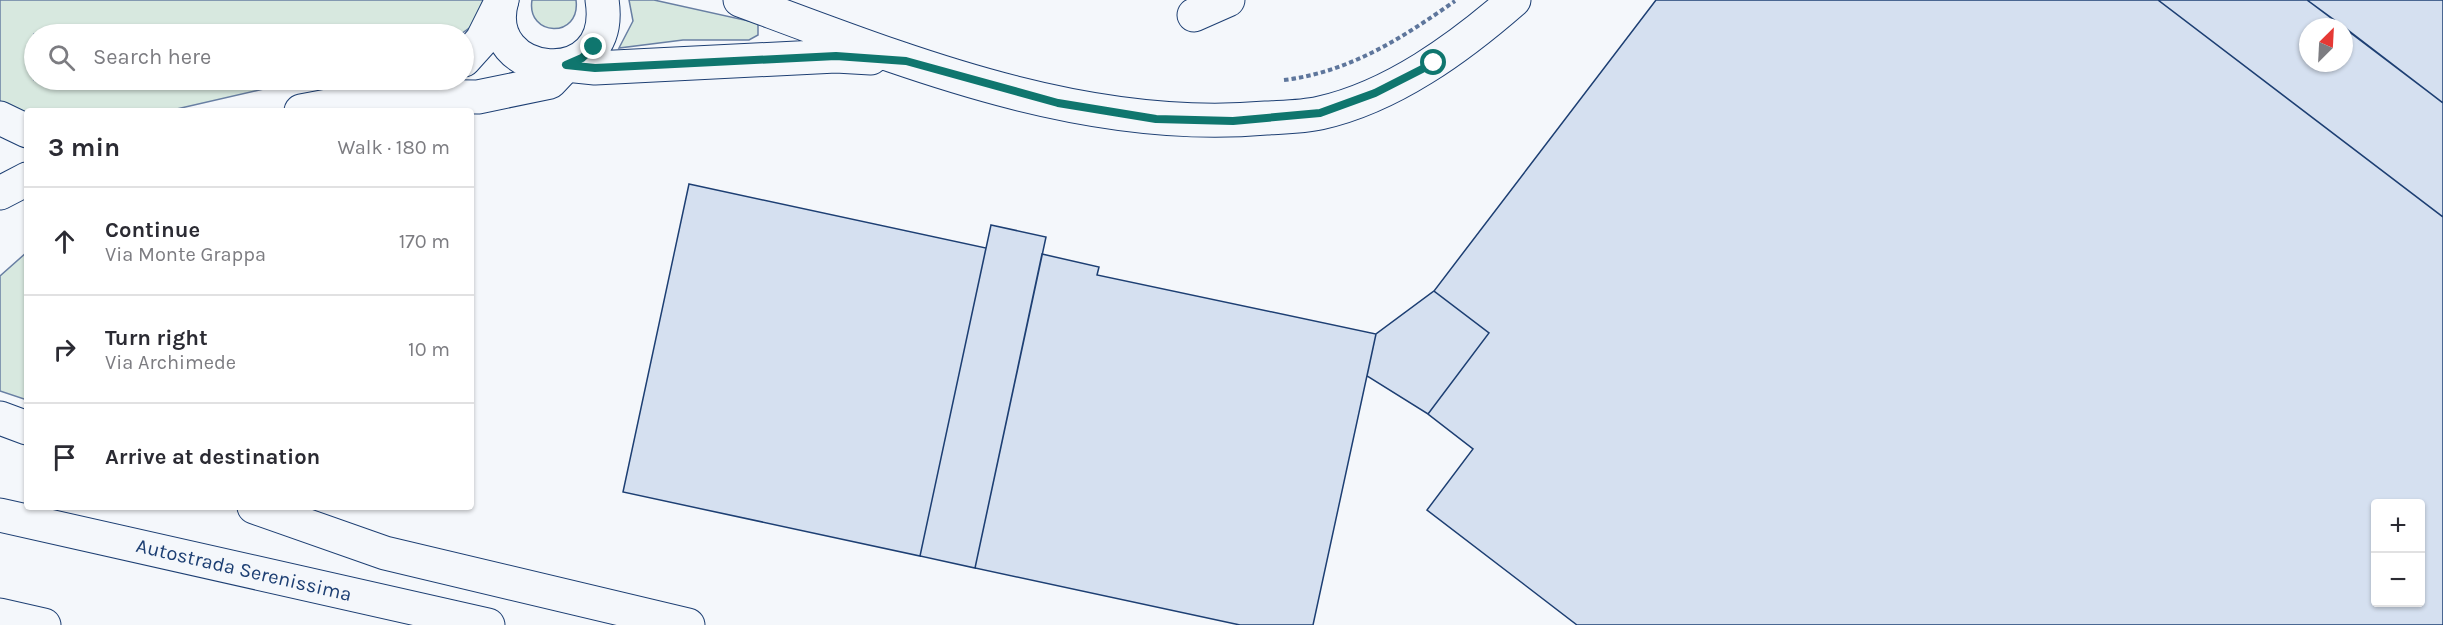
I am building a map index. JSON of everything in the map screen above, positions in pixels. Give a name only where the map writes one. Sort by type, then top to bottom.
[{"type":"main road","points":[[474,49],[482,40],[502,0]]},
{"type":"main road","points":[[502,0],[502,29],[513,50],[532,63],[555,67],[582,58],[594,47],[602,32],[605,15],[602,0]]},
{"type":"main road","points":[[740,0],[906,61],[1058,103],[1156,119],[1233,121],[1320,113],[1375,93],[1434,63],[1514,0]]},
{"type":"main road","points":[[1194,15],[1228,0]]},
{"type":"main road","points":[[566,65],[595,68],[836,56],[906,61]]},
{"type":"main road","points":[[381,96],[478,97],[550,82],[566,65]]},
{"type":"main road","points":[[317,108],[381,96],[398,90]]},
{"type":"main road","points":[[0,118],[24,130]]},
{"type":"main road","points":[[0,193],[24,181]]},
{"type":"main road","points":[[0,418],[24,427]]},
{"type":"main road","points":[[263,510],[385,553],[688,625]]},
{"type":"main road","name":"Autostrada Serenissima","points":[[0,515],[489,625]]},
{"type":"main road","points":[[0,615],[44,625]]},
{"type":"path","points":[[1280,81],[1312,77],[1360,60],[1408,34],[1456,0]]},
{"type":"shaded area","points":[[0,0],[491,0],[474,24],[24,24],[24,90],[259,90],[181,108],[24,108],[24,118],[0,106]]},
{"type":"shaded area","points":[[532,0],[576,0],[575,13],[570,22],[563,27],[545,27],[537,21],[532,12]]},
{"type":"shaded area","points":[[629,0],[654,0],[758,23],[758,35],[749,40],[683,40],[619,48],[633,21]]},
{"type":"shaded area","points":[[24,255],[24,399],[0,391],[0,276]]},
{"type":"building","points":[[1656,0],[2158,0],[2443,217],[2443,625],[1577,625],[1427,510],[1473,449],[1428,414],[1489,333],[1434,291]]},
{"type":"building","points":[[2158,0],[2307,0],[2331,18],[2299,18],[2299,72],[2353,72],[2353,35],[2443,103],[2443,217]]},
{"type":"building","points":[[2307,0],[2443,0],[2443,103],[2353,34],[2353,18],[2332,18]]},
{"type":"building","points":[[689,184],[986,248],[920,556],[623,492]]},
{"type":"building","points":[[991,225],[1046,237],[975,568],[920,556]]},
{"type":"building","points":[[1042,254],[1099,267],[1097,275],[1376,334],[1313,625],[1240,625],[975,568]]},
{"type":"building","points":[[1434,291],[1489,333],[1428,414],[1367,376],[1376,334]]},
{"type":"route","points":[[594,47],[582,58],[566,65],[595,68],[750,58],[836,56],[906,61],[1058,103],[1156,119],[1233,121],[1320,113],[1375,93],[1434,63]]}]
